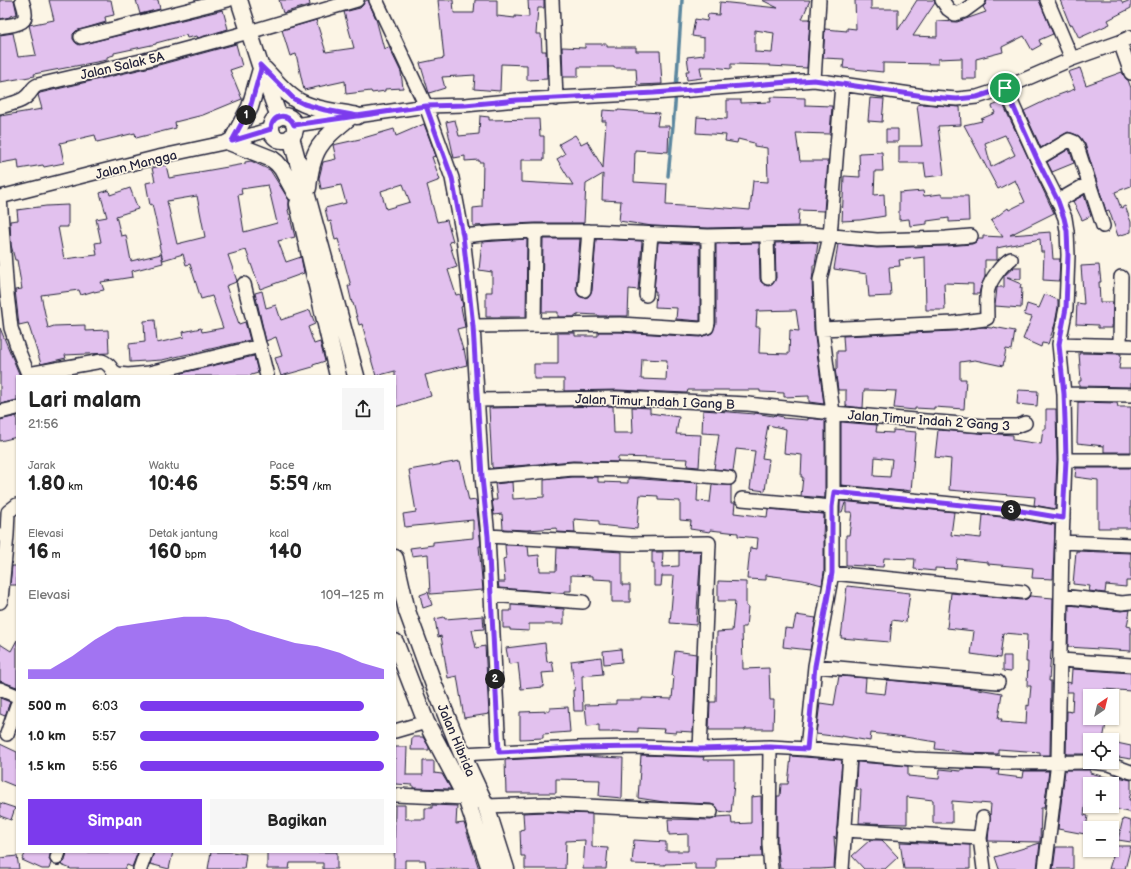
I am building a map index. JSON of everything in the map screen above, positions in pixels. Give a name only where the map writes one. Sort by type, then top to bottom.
[{"type":"main road","points":[[239,0],[260,67],[275,123],[272,133],[277,138],[290,134]]},
{"type":"main road","points":[[260,67],[294,99],[304,104],[325,110],[354,116]]},
{"type":"main road","points":[[260,67],[250,108],[231,142],[272,159],[277,163],[301,195],[356,375]]},
{"type":"main road","points":[[275,123],[284,116],[292,121],[290,134],[338,375]]},
{"type":"main road","points":[[301,195],[312,161],[322,141],[354,116]]},
{"type":"main road","name":"Jalan Hibrida","points":[[396,567],[401,613],[486,806],[506,869]]},
{"type":"main road","points":[[396,645],[426,722],[466,798],[490,869]]},
{"type":"street","points":[[0,27],[19,23],[24,20],[25,16],[22,0]]},
{"type":"street","points":[[81,37],[228,0]]},
{"type":"street","name":"Jalan Salak 5A","points":[[0,107],[24,99],[28,96],[34,86],[145,60],[249,32],[353,0]]},
{"type":"street","points":[[376,0],[426,106],[452,178],[463,236],[473,326],[482,477],[488,536],[499,752]]},
{"type":"street","points":[[552,0],[556,99]]},
{"type":"street","points":[[814,80],[819,0]]},
{"type":"street","points":[[942,0],[948,9],[955,14],[964,11],[979,0]]},
{"type":"street","points":[[1047,0],[1072,59]]},
{"type":"street","points":[[290,134],[354,116],[426,106],[465,105],[517,100],[654,93],[814,80],[931,97],[957,99],[977,97],[1005,88],[1072,59],[1125,39],[1131,73]]},
{"type":"street","points":[[807,749],[815,666],[832,573],[832,507],[834,492],[832,413],[822,329],[820,280],[830,236],[842,84]]},
{"type":"street","points":[[1005,88],[1058,201],[1066,225],[1068,255],[1066,308],[1059,344],[1064,394],[1066,460],[1062,542],[1058,762],[1045,869]]},
{"type":"street","name":"Jalan Mangga","points":[[0,197],[158,157],[231,142],[275,123]]},
{"type":"street","points":[[1037,159],[1069,140],[1072,140],[1077,146],[1104,226]]},
{"type":"street","points":[[1058,201],[1089,183]]},
{"type":"street","points":[[0,197],[3,295],[11,328],[29,375],[102,361],[109,364],[113,373],[128,375],[149,372],[260,346]]},
{"type":"street","points":[[463,236],[535,231],[589,231],[708,236],[795,233],[877,240],[971,236]]},
{"type":"street","points":[[534,325],[535,231]]},
{"type":"street","points":[[584,290],[589,231]]},
{"type":"street","points":[[646,295],[651,234]]},
{"type":"street","points":[[767,235],[768,278]]},
{"type":"street","points":[[473,326],[620,324],[704,328],[708,323],[708,236]]},
{"type":"street","points":[[822,329],[954,323],[985,319],[987,318],[988,289],[999,269],[1005,262],[1012,259]]},
{"type":"street","points":[[1059,344],[1126,345],[1121,277]]},
{"type":"street","points":[[244,284],[267,375]]},
{"type":"street","points":[[1064,394],[1131,395]]},
{"type":"street","name":"Jalan Timur Indah I Gang B","points":[[478,400],[616,398],[748,404],[832,413]]},
{"type":"street","points":[[0,412],[16,408]]},
{"type":"street","name":"Jalan Timur Indah 2 Gang 3","points":[[832,413],[984,426],[1017,426],[1025,423]]},
{"type":"street","points":[[1066,460],[1131,460]]},
{"type":"street","points":[[482,477],[573,469],[640,470],[729,478]]},
{"type":"street","points":[[834,492],[1021,511],[1063,518]]},
{"type":"street","points":[[742,499],[832,507]]},
{"type":"street","points":[[0,602],[3,535],[8,512],[16,506]]},
{"type":"street","points":[[488,536],[630,544],[709,543],[700,749]]},
{"type":"street","points":[[1062,542],[1131,545]]},
{"type":"street","points":[[832,573],[1023,592]]},
{"type":"street","points":[[491,595],[583,602]]},
{"type":"street","points":[[1061,596],[1131,602]]},
{"type":"street","points":[[1061,660],[1131,665]]},
{"type":"street","points":[[815,666],[998,682]]},
{"type":"street","points":[[0,689],[16,696]]},
{"type":"street","points":[[8,735],[16,708]]},
{"type":"street","points":[[396,731],[426,722]]},
{"type":"street","points":[[462,754],[578,748],[639,747],[700,749],[770,747],[914,759],[1012,763],[1083,762]]},
{"type":"street","points":[[770,747],[769,844],[771,869]]},
{"type":"street","points":[[842,869],[850,754]]},
{"type":"street","points":[[1119,768],[1131,772]]},
{"type":"street","points":[[396,795],[466,798]]},
{"type":"street","points":[[486,806],[545,804],[711,812]]},
{"type":"street","points":[[983,818],[980,838],[984,869]]},
{"type":"street","points":[[844,830],[980,838]]},
{"type":"street","points":[[140,869],[146,853]]},
{"type":"building","points":[[0,0],[14,0],[17,14],[0,19]]},
{"type":"building","points":[[49,0],[111,0],[114,15],[105,17],[106,22],[76,31],[73,34],[73,39],[79,45],[223,10],[228,29],[198,38],[197,36],[187,38],[186,35],[156,44],[114,53],[114,55],[107,57],[107,60],[0,82],[0,35],[13,33],[18,57],[36,55],[29,25],[54,20]]},
{"type":"building","points":[[136,0],[158,0],[160,9],[140,14]]},
{"type":"building","points":[[279,0],[309,0],[310,5],[283,13]]},
{"type":"building","points":[[368,0],[376,19],[384,49],[389,47],[401,72],[403,88],[385,89],[385,91],[372,93],[371,91],[346,94],[345,81],[304,90],[296,54],[290,56],[282,30],[316,20],[326,52],[354,48],[344,12],[360,8],[365,1]]},
{"type":"building","points":[[438,0],[453,0],[454,13],[474,13],[475,0],[497,0],[497,16],[515,18],[515,16],[529,17],[528,0],[544,0],[544,8],[538,8],[536,34],[541,34],[542,51],[546,51],[547,79],[527,80],[527,65],[501,64],[500,91],[474,89],[475,75],[442,77],[445,88],[429,93],[420,63],[444,58]]},
{"type":"building","points":[[762,0],[810,0],[802,19],[810,19],[807,68],[731,64],[731,69],[700,67],[702,78],[687,80],[686,71],[689,71],[687,57],[704,55],[704,38],[692,36],[695,19],[707,21],[708,14],[719,15],[720,2],[778,8]],"holes":[[[755,30],[774,33],[772,53],[755,52]]]},
{"type":"building","points":[[855,0],[871,0],[871,9],[898,9],[898,30],[917,0],[934,0],[935,3],[913,36],[937,37],[937,21],[957,22],[986,12],[983,7],[987,0],[1039,0],[1053,34],[1039,40],[1041,45],[1032,50],[1024,36],[1002,47],[1003,52],[976,59],[976,79],[962,79],[962,58],[938,59],[938,64],[883,63],[883,72],[843,68],[844,59],[823,58],[825,29],[847,31],[847,28],[856,29]]},
{"type":"building","points":[[1060,0],[1121,0],[1123,3],[1131,0],[1131,8],[1108,20],[1110,24],[1079,38],[1072,24],[1070,25]]},
{"type":"building","points":[[236,44],[242,66],[230,70],[242,99],[203,115],[175,122],[176,128],[136,138],[135,133],[97,142],[95,135],[60,143],[64,163],[44,167],[43,165],[19,169],[18,160],[0,163],[0,116],[42,109],[38,95],[40,93],[155,66]]},
{"type":"building","points":[[585,44],[607,44],[607,47],[636,47],[636,51],[660,51],[662,84],[637,85],[636,68],[578,67],[578,77],[563,77],[562,47],[585,48]]},
{"type":"building","points":[[1080,68],[1086,85],[1122,72],[1128,80],[1131,88],[1131,186],[1115,192],[1121,208],[1125,206],[1131,222],[1131,232],[1118,236],[1109,210],[1106,211],[1085,144],[1080,137],[1068,132],[1041,148],[1024,111],[1053,97],[1075,89],[1068,72]]},
{"type":"building","points":[[770,97],[805,98],[805,105],[832,106],[830,134],[796,133],[800,161],[828,161],[824,211],[799,210],[798,226],[708,228],[652,226],[619,221],[621,201],[602,200],[603,174],[586,184],[584,223],[535,223],[473,226],[473,208],[482,207],[483,162],[479,162],[479,160],[465,161],[465,156],[454,158],[446,122],[455,120],[459,136],[479,134],[480,116],[489,117],[489,120],[539,119],[540,136],[544,136],[544,160],[521,160],[521,182],[573,185],[557,159],[565,154],[559,144],[575,135],[581,144],[587,141],[603,168],[606,121],[602,121],[603,110],[659,113],[657,126],[669,126],[668,152],[635,150],[634,182],[667,184],[666,205],[750,210],[753,181],[768,182],[767,148],[754,146],[754,143],[738,139],[737,143],[725,141],[726,135],[696,133],[697,117],[727,119],[727,100],[741,100],[741,103],[771,102]]},
{"type":"building","points":[[870,98],[884,99],[882,122],[868,121]]},
{"type":"building","points":[[1002,102],[1054,213],[1010,235],[1051,232],[1053,259],[1060,259],[1059,281],[1043,280],[1044,252],[1041,252],[1040,239],[997,248],[997,260],[985,260],[985,277],[979,294],[973,294],[973,284],[944,283],[945,310],[926,310],[925,257],[899,260],[900,266],[889,267],[891,296],[869,297],[867,274],[834,269],[838,244],[877,248],[946,246],[972,244],[978,239],[983,239],[983,236],[1003,237],[991,221],[1008,208],[1009,210],[1025,202],[1015,180],[998,189],[964,125],[982,121],[981,119],[995,113],[992,106]],"holes":[[[1005,135],[1015,155],[991,167],[985,143]]]},
{"type":"building","points":[[923,104],[960,107],[961,125],[938,126],[944,175],[926,177],[924,163],[899,163],[899,146],[922,146],[917,105]]},
{"type":"building","points":[[424,124],[436,156],[432,157],[440,180],[427,185],[437,222],[447,220],[453,241],[449,242],[457,267],[448,270],[456,295],[460,294],[463,306],[461,307],[465,327],[457,329],[463,350],[464,349],[467,365],[425,375],[431,396],[396,407],[395,371],[376,375],[362,324],[359,325],[352,303],[348,286],[351,286],[338,239],[335,240],[331,221],[328,222],[325,208],[346,203],[341,185],[321,189],[319,178],[323,162],[336,159],[333,145],[394,129],[396,136]],"holes":[[[403,184],[410,202],[386,209],[381,191]]]},
{"type":"building","points":[[886,129],[898,129],[898,142],[886,142]]},
{"type":"building","points":[[1069,149],[1074,163],[1052,172],[1047,162]]},
{"type":"building","points":[[882,152],[883,171],[875,171],[874,195],[884,194],[885,216],[842,221],[844,176],[860,177],[859,153]]},
{"type":"building","points":[[251,161],[270,170],[289,200],[288,210],[295,237],[278,241],[286,262],[301,257],[304,273],[260,289],[246,250],[228,255],[237,281],[226,286],[239,324],[245,322],[250,340],[162,360],[130,362],[129,344],[145,342],[144,321],[155,320],[157,343],[184,337],[183,332],[201,328],[202,332],[223,328],[212,296],[201,299],[190,264],[186,265],[183,254],[163,260],[159,245],[161,244],[152,204],[150,205],[146,183],[155,181],[152,168],[166,165],[169,178],[245,164],[245,162]],"holes":[[[268,185],[277,223],[244,232],[238,195],[242,194],[241,189]],[[197,196],[205,237],[177,244],[167,201]]]},
{"type":"building","points":[[130,188],[138,209],[116,216],[121,236],[126,235],[131,261],[161,254],[163,263],[132,271],[133,277],[101,282],[104,290],[81,295],[79,290],[41,295],[48,328],[54,326],[85,325],[85,331],[108,330],[109,353],[65,355],[66,358],[41,364],[28,323],[19,325],[15,290],[22,289],[17,260],[15,260],[11,245],[10,221],[18,220],[17,210],[68,205],[68,227],[58,227],[64,259],[97,255],[95,243],[101,242],[96,219],[107,217],[100,193],[109,190],[110,195]]},
{"type":"building","points":[[923,191],[924,196],[941,194],[942,196],[968,196],[969,221],[949,222],[949,218],[927,221],[927,224],[910,226],[909,219],[899,220],[899,193]]},
{"type":"building","points":[[1084,195],[1091,216],[1082,220],[1073,201]]},
{"type":"building","points":[[527,239],[526,317],[486,317],[486,292],[492,292],[492,272],[479,270],[482,242]]},
{"type":"building","points":[[543,239],[580,239],[576,290],[579,296],[584,298],[588,297],[592,291],[596,239],[642,241],[638,290],[629,289],[628,316],[578,314],[578,316],[575,315],[575,317],[558,317],[558,312],[542,312]]},
{"type":"building","points":[[658,242],[700,244],[700,321],[676,319],[677,308],[655,307],[656,291],[654,291]]},
{"type":"building","points":[[759,243],[760,279],[761,282],[768,286],[772,285],[776,278],[775,243],[818,243],[815,265],[813,265],[812,280],[814,330],[824,404],[809,402],[809,396],[784,397],[784,393],[760,392],[760,390],[688,390],[687,393],[617,390],[564,391],[564,379],[534,379],[534,364],[558,364],[558,333],[575,333],[575,336],[598,336],[598,332],[620,332],[700,337],[712,333],[716,323],[716,244]],"holes":[[[796,310],[799,331],[790,330],[789,354],[759,353],[760,327],[756,327],[757,311]],[[642,359],[667,360],[666,380],[641,379]]]},
{"type":"building","points":[[1099,265],[1101,282],[1099,282],[1100,302],[1113,302],[1112,328],[1098,328],[1098,325],[1076,324],[1077,303],[1084,304],[1081,266]]},
{"type":"building","points":[[1014,267],[1021,267],[1021,279],[1007,278],[1021,284],[1021,308],[995,306],[997,288],[1004,287],[1004,276]]},
{"type":"building","points":[[262,291],[266,308],[276,305],[281,320],[310,310],[315,324],[308,327],[314,344],[320,342],[325,361],[313,365],[313,367],[281,375],[275,358],[282,356],[276,337],[266,341],[255,293]]},
{"type":"building","points":[[1045,294],[1058,300],[1058,307],[1055,324],[1048,344],[1042,343],[1041,347],[1023,339],[1032,317],[1024,315],[1027,304],[1039,308]]},
{"type":"building","points":[[993,327],[1015,331],[1012,350],[1006,349],[1003,366],[975,360],[960,362],[960,379],[966,379],[964,409],[934,407],[934,409],[915,408],[915,410],[894,408],[896,391],[867,390],[864,390],[863,408],[846,406],[846,390],[838,390],[835,369],[837,369],[837,351],[844,351],[843,336],[954,331]]},
{"type":"building","points":[[0,328],[20,375],[16,375],[16,400],[0,404]]},
{"type":"building","points":[[1079,353],[1121,354],[1119,369],[1131,369],[1131,387],[1079,386],[1079,381],[1081,381]]},
{"type":"building","points":[[254,356],[258,373],[251,375],[182,375],[182,373]]},
{"type":"building","points":[[1018,390],[1038,391],[1037,406],[1017,404]]},
{"type":"building","points":[[1078,402],[1117,403],[1118,407],[1131,407],[1131,452],[1104,452],[1104,446],[1077,443]]},
{"type":"building","points":[[613,406],[614,433],[633,433],[632,407],[650,408],[650,413],[679,417],[676,434],[701,435],[699,467],[687,466],[688,459],[618,457],[618,462],[573,461],[492,467],[489,408]]},
{"type":"building","points":[[1046,409],[1056,409],[1057,460],[1055,509],[1034,505],[1035,497],[949,490],[951,459],[935,457],[938,430],[1013,435],[1013,440],[1041,444],[1043,429],[1046,429]]},
{"type":"building","points":[[703,410],[755,413],[774,415],[783,417],[782,418],[808,420],[808,418],[825,420],[825,498],[801,496],[803,477],[801,477],[802,455],[784,453],[786,429],[768,425],[762,458],[769,459],[765,491],[750,489],[755,451],[736,449],[733,471],[714,469],[719,434],[702,433]]},
{"type":"building","points":[[16,416],[16,437],[0,441],[0,420]]},
{"type":"building","points":[[841,422],[877,425],[876,432],[893,433],[893,430],[916,432],[911,491],[841,485]],"holes":[[[875,457],[892,459],[890,477],[874,476]]]},
{"type":"building","points":[[460,461],[469,501],[476,500],[481,546],[479,546],[483,590],[430,594],[428,554],[412,556],[410,548],[433,545],[433,542],[473,538],[473,520],[405,527],[403,514],[416,512],[409,470]]},
{"type":"building","points":[[1076,468],[1131,468],[1131,528],[1098,528],[1098,480],[1075,477]]},
{"type":"building","points":[[573,477],[598,477],[598,482],[628,483],[628,478],[698,483],[697,501],[710,502],[712,485],[731,485],[731,503],[735,503],[734,513],[767,517],[768,509],[824,514],[824,572],[822,585],[803,580],[766,575],[766,580],[747,579],[750,548],[757,549],[758,538],[738,536],[738,533],[710,530],[710,532],[690,529],[691,521],[680,520],[680,501],[658,500],[658,496],[640,495],[637,529],[599,525],[599,521],[574,519],[575,533],[557,532],[557,528],[527,530],[503,529],[502,514],[494,515],[492,500],[497,500],[495,484],[512,482],[513,499],[544,497],[544,480]]},
{"type":"building","points":[[840,501],[954,512],[951,535],[981,538],[983,515],[1055,525],[1053,579],[1032,578],[1033,568],[988,564],[988,562],[957,559],[956,569],[935,568],[935,571],[914,569],[915,559],[884,558],[883,567],[846,565],[846,535],[849,535],[852,512],[846,512],[845,503],[842,512],[840,512]]},
{"type":"building","points":[[505,545],[528,546],[529,556],[539,555],[540,571],[556,571],[557,548],[622,552],[622,585],[630,585],[630,602],[612,602],[612,580],[593,579],[593,576],[571,575],[571,591],[564,591],[564,593],[499,588],[498,582],[505,582],[503,559],[506,558]]},
{"type":"building","points":[[679,551],[701,551],[696,625],[670,623],[674,576],[662,576],[661,586],[654,586],[654,563],[652,563],[652,552],[663,552],[662,567],[679,566]]},
{"type":"building","points":[[1076,551],[1131,553],[1131,581],[1126,581],[1126,587],[1106,585],[1105,593],[1089,591],[1090,586],[1073,584]]},
{"type":"building","points":[[12,566],[16,566],[16,585],[10,585]]},
{"type":"building","points":[[718,581],[746,582],[746,606],[748,607],[746,627],[742,627],[743,669],[769,668],[770,700],[774,700],[773,729],[709,730],[710,702],[716,702],[717,632],[732,631],[735,601],[718,601]]},
{"type":"building","points":[[847,586],[910,593],[906,622],[892,620],[890,642],[841,638]]},
{"type":"building","points":[[428,592],[432,605],[423,608],[420,595]]},
{"type":"building","points":[[951,593],[1022,600],[1027,599],[1030,596],[1053,598],[1052,651],[1049,681],[1051,681],[1050,755],[1040,755],[1040,752],[998,749],[998,754],[963,753],[935,749],[936,742],[871,733],[870,741],[841,736],[816,734],[820,703],[834,705],[839,676],[866,678],[865,692],[885,694],[887,680],[972,688],[1002,693],[998,719],[1002,719],[1001,722],[1026,724],[1027,705],[1029,706],[1031,686],[1027,686],[1027,635],[1003,633],[1000,658],[971,654],[974,631],[947,628]]},
{"type":"building","points":[[511,605],[564,609],[564,624],[529,624],[529,631],[503,628],[503,611],[511,611]]},
{"type":"building","points":[[1069,605],[1121,611],[1130,610],[1127,626],[1131,627],[1131,651],[1068,647]]},
{"type":"building","points":[[796,615],[816,618],[810,650],[783,647],[785,628],[793,629]]},
{"type":"building","points":[[483,616],[484,629],[472,630],[476,648],[485,646],[489,714],[464,718],[457,676],[448,678],[441,636],[438,637],[435,619],[444,617],[445,619]]},
{"type":"building","points":[[16,642],[16,687],[0,681],[0,644],[11,651]]},
{"type":"building","points":[[545,643],[547,662],[552,661],[554,672],[542,673],[544,687],[521,689],[518,663],[509,664],[506,648]]},
{"type":"building","points":[[621,649],[622,662],[604,664],[603,651]]},
{"type":"building","points":[[675,651],[696,654],[693,732],[676,731],[676,733],[663,732],[664,729],[638,728],[638,732],[599,732],[599,725],[587,726],[585,705],[616,704],[616,700],[642,700],[642,698],[672,699],[674,676],[672,676]]},
{"type":"building","points":[[1003,656],[1011,656],[1011,672],[1003,671]]},
{"type":"building","points":[[601,657],[603,674],[582,676],[583,711],[574,711],[573,690],[575,690],[571,661]]},
{"type":"building","points":[[1072,669],[1131,673],[1131,691],[1119,689],[1083,689],[1083,725],[1106,725],[1104,733],[1083,733],[1083,754],[1066,754],[1067,711],[1072,712],[1073,692],[1067,692],[1067,682],[1071,683]]},
{"type":"building","points":[[0,698],[10,702],[5,716],[0,714]]},
{"type":"building","points":[[568,707],[570,732],[543,734],[543,738],[520,739],[520,712],[550,711],[550,708]]},
{"type":"building","points":[[412,737],[423,737],[429,747],[429,750],[411,750]]},
{"type":"building","points":[[1119,743],[1131,746],[1131,759],[1119,757]]},
{"type":"building","points":[[0,744],[16,752],[16,787],[0,780]]},
{"type":"building","points":[[396,747],[407,747],[406,775],[423,775],[423,761],[434,761],[434,773],[442,774],[451,789],[413,788],[413,785],[396,784]]},
{"type":"building","points":[[641,755],[704,757],[703,760],[734,760],[734,784],[731,813],[719,811],[716,806],[711,804],[664,802],[638,798]]},
{"type":"building","points":[[578,756],[623,758],[622,798],[599,796],[600,780],[556,779],[556,793],[506,793],[505,760]]},
{"type":"building","points":[[791,756],[842,760],[836,839],[834,836],[834,868],[780,869],[777,844],[777,796],[780,796],[781,784],[788,784]]},
{"type":"building","points":[[857,762],[908,766],[908,776],[939,779],[940,769],[961,771],[961,769],[999,770],[998,775],[1023,778],[1024,771],[1049,771],[1044,808],[1041,808],[1040,842],[988,841],[991,804],[952,801],[952,823],[933,823],[933,800],[907,797],[907,824],[859,823],[861,790],[856,789]]},
{"type":"building","points":[[1065,770],[1090,770],[1090,773],[1106,777],[1083,777],[1083,813],[1084,815],[1088,816],[1087,821],[1083,821],[1083,834],[1058,829]]},
{"type":"building","points":[[1119,777],[1131,780],[1129,800],[1131,800],[1131,813],[1119,810]]},
{"type":"building","points":[[761,796],[762,857],[716,858],[716,869],[695,869],[695,863],[665,865],[632,864],[634,840],[666,842],[666,851],[688,851],[688,834],[669,835],[668,819],[711,820],[717,817],[731,816],[732,824],[751,823],[751,797]]},
{"type":"building","points":[[0,803],[15,808],[11,820],[0,816]]},
{"type":"building","points":[[396,805],[405,805],[405,819],[425,819],[425,808],[432,808],[432,805],[457,806],[456,824],[464,823],[479,869],[426,869],[425,860],[405,860],[405,869],[394,869],[394,853],[396,853]]},
{"type":"building","points":[[545,812],[592,814],[592,847],[608,848],[606,869],[583,869],[585,840],[566,841],[565,869],[525,869],[525,856],[521,856],[520,830],[524,829],[523,813]]},
{"type":"building","points":[[1123,819],[1131,821],[1131,842],[1119,840]]},
{"type":"building","points":[[870,840],[882,840],[898,857],[885,869],[864,869],[852,856]]},
{"type":"building","points":[[900,842],[970,845],[970,869],[904,869]]},
{"type":"building","points":[[1040,843],[1037,869],[999,869],[995,857]]},
{"type":"building","points":[[1119,846],[1131,846],[1125,869],[1109,869],[1113,857],[1119,857]]},
{"type":"building","points":[[1056,847],[1073,847],[1073,869],[1053,869]]},
{"type":"building","points":[[26,853],[51,853],[49,859],[51,863],[49,869],[42,869],[22,860]]},
{"type":"building","points":[[67,853],[138,853],[132,867],[127,865],[125,869],[71,869],[61,865],[65,861]]},
{"type":"building","points":[[154,853],[173,853],[169,869],[150,864]]},
{"type":"building","points":[[211,853],[246,854],[244,869],[208,869]]},
{"type":"building","points":[[267,853],[337,853],[337,869],[323,869],[323,863],[290,863],[289,869],[267,869]]},
{"type":"building","points":[[17,856],[19,869],[0,869],[0,858]]},
{"type":"waterway","points":[[668,176],[675,105],[682,0]]},
{"type":"route","points":[[1005,88],[977,97],[957,99],[931,97],[814,80],[654,93],[517,100],[465,105],[426,106],[358,116],[325,110],[304,104],[294,99],[260,65],[261,69],[250,108],[232,141],[271,129],[273,121],[284,116],[289,118],[294,125],[358,116],[392,111],[426,106],[452,178],[463,236],[473,326],[482,477],[488,536],[499,752],[639,747],[700,749],[770,747],[807,749],[815,666],[832,573],[832,507],[834,492],[1021,511],[1063,518],[1066,460],[1064,394],[1059,344],[1066,308],[1068,255],[1067,231],[1058,201],[1005,88]]}]
